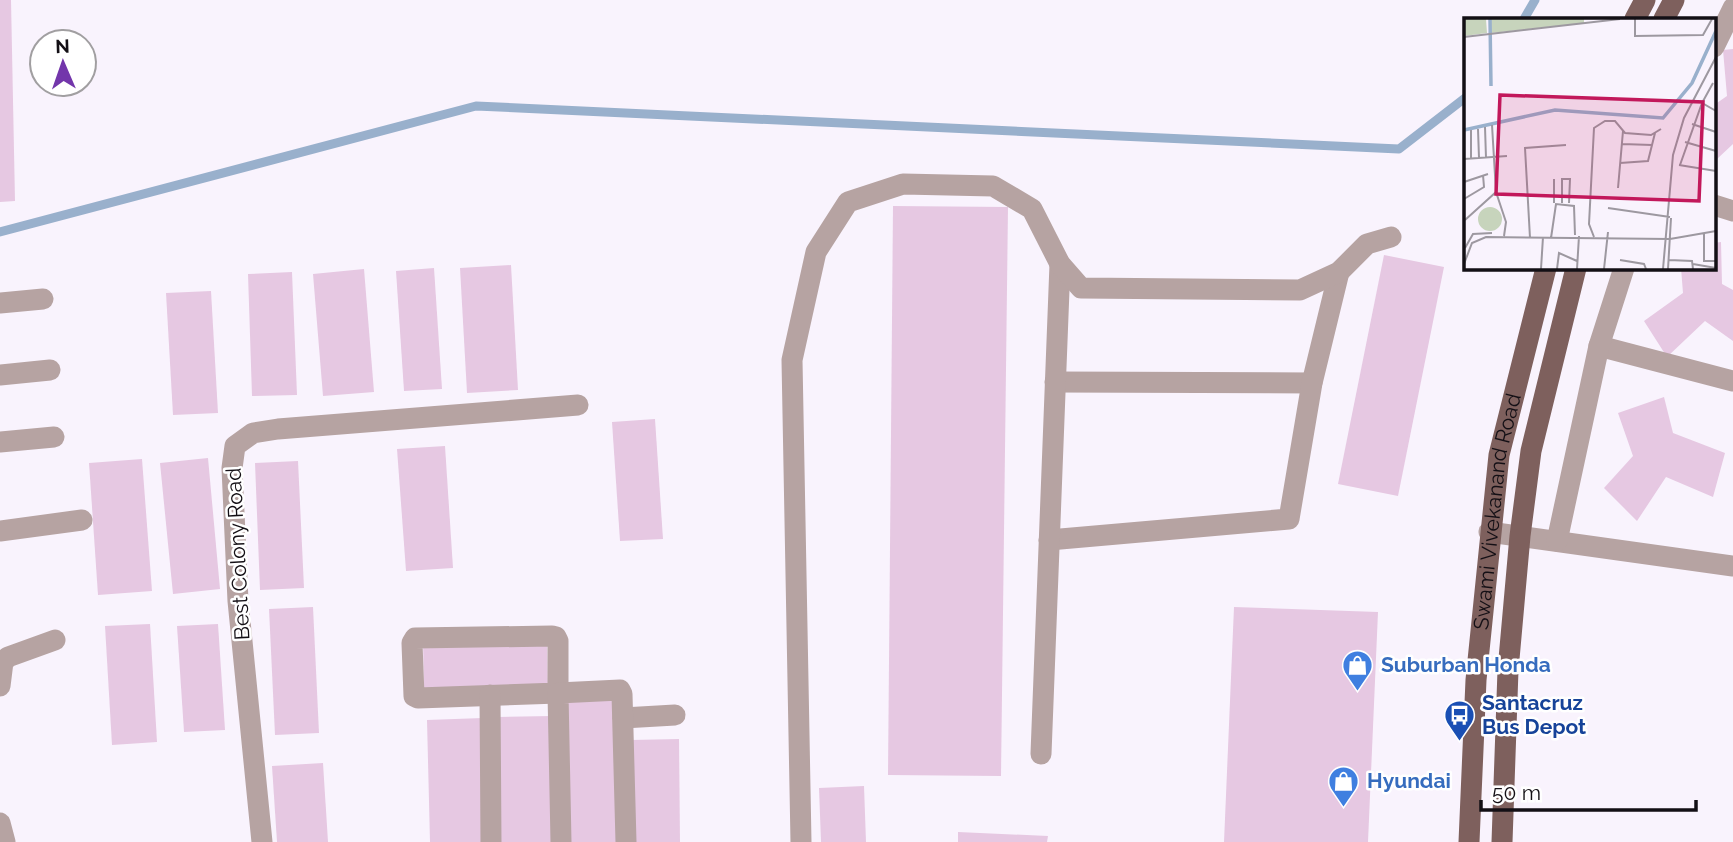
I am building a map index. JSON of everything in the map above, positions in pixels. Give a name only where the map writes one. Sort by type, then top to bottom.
[{"type":"main road","points":[[1636,18],[1645,0]]},
{"type":"main road","points":[[1665,18],[1674,0]]},
{"type":"main road","name":"Swami Vivekanand Road","points":[[1469,842],[1476,680],[1489,532],[1499,455],[1545,270]]},
{"type":"main road","name":"Swami Vivekanand Road","points":[[1502,842],[1508,670],[1520,536],[1531,451],[1576,270]]},
{"type":"street","points":[[1716,43],[1733,7]]},
{"type":"street","points":[[801,842],[792,360],[816,252],[848,202],[903,184],[993,186],[1032,209],[1060,264],[1081,288],[1300,290],[1339,272],[1367,244],[1391,237]]},
{"type":"street","points":[[1716,206],[1733,211]]},
{"type":"street","points":[[1041,754],[1060,264]]},
{"type":"street","points":[[1557,541],[1599,346],[1624,270]]},
{"type":"street","points":[[1049,540],[1289,519],[1312,383],[1339,272]]},
{"type":"street","points":[[0,303],[43,299]]},
{"type":"street","points":[[1599,346],[1733,381]]},
{"type":"street","points":[[0,375],[50,370]]},
{"type":"street","points":[[1055,382],[1312,383]]},
{"type":"street","name":"Best Colony Road","points":[[262,842],[238,601],[232,468],[235,446],[253,433],[278,429],[578,405]]},
{"type":"street","points":[[0,442],[54,437]]},
{"type":"street","points":[[0,531],[82,520]]},
{"type":"street","points":[[1489,532],[1733,566]]},
{"type":"street","points":[[561,842],[558,693],[556,637],[412,640],[414,696],[418,698],[490,695],[558,693],[620,691],[626,842]]},
{"type":"street","points":[[0,686],[3,662],[8,657],[55,640]]},
{"type":"street","points":[[490,695],[491,842]]},
{"type":"street","points":[[623,718],[675,715]]},
{"type":"street","points":[[0,823],[5,842]]},
{"type":"building","points":[[0,0],[11,0],[15,201],[0,202]]},
{"type":"building","points":[[1733,49],[1733,144],[1717,159],[1716,104],[1727,96],[1723,50]]},
{"type":"building","points":[[893,206],[1008,207],[1001,776],[888,775]]},
{"type":"building","points":[[1721,242],[1722,284],[1733,290],[1733,341],[1705,321],[1667,357],[1644,321],[1683,293],[1681,270],[1716,270],[1716,243]]},
{"type":"building","points":[[1384,255],[1444,267],[1398,496],[1338,484]]},
{"type":"building","points":[[511,265],[518,390],[467,393],[460,268]]},
{"type":"building","points":[[434,268],[442,389],[404,391],[396,271]]},
{"type":"building","points":[[364,269],[374,392],[323,396],[313,274]]},
{"type":"building","points":[[292,272],[297,395],[252,396],[248,274]]},
{"type":"building","points":[[211,291],[218,413],[173,415],[166,293]]},
{"type":"building","points":[[1664,397],[1673,433],[1725,453],[1713,497],[1666,477],[1637,521],[1604,488],[1633,456],[1618,413]]},
{"type":"building","points":[[655,419],[663,539],[620,541],[612,422]]},
{"type":"building","points":[[445,446],[453,568],[406,571],[397,449]]},
{"type":"building","points":[[208,458],[220,589],[173,594],[160,463]]},
{"type":"building","points":[[142,459],[152,591],[98,595],[89,463]]},
{"type":"building","points":[[298,461],[304,588],[260,590],[255,463]]},
{"type":"building","points":[[313,607],[319,733],[275,735],[269,609]]},
{"type":"building","points":[[1234,607],[1378,612],[1368,842],[1224,842]]},
{"type":"building","points":[[150,624],[157,742],[112,745],[105,626]]},
{"type":"building","points":[[218,624],[225,730],[184,732],[177,626]]},
{"type":"building","points":[[547,639],[548,688],[424,690],[423,641]]},
{"type":"building","points":[[616,699],[618,842],[566,842],[564,700]]},
{"type":"building","points":[[552,716],[554,842],[500,842],[498,717]]},
{"type":"building","points":[[483,718],[486,842],[430,842],[427,720]]},
{"type":"building","points":[[679,739],[680,842],[632,842],[631,740]]},
{"type":"building","points":[[323,763],[328,842],[277,842],[272,766]]},
{"type":"building","points":[[864,786],[866,842],[821,842],[819,788]]},
{"type":"building","points":[[958,832],[1048,836],[1047,842],[958,842]]},
{"type":"waterway","points":[[1525,18],[1535,0]]},
{"type":"waterway","points":[[0,232],[476,106],[1399,149],[1464,99]]},
{"type":"place","name":"Suburban Honda","points":[[1358,692]]},
{"type":"place","name":"Santacruz Bus Depot","points":[[1459,742]]},
{"type":"place","name":"Hyundai","points":[[1344,808]]}]
